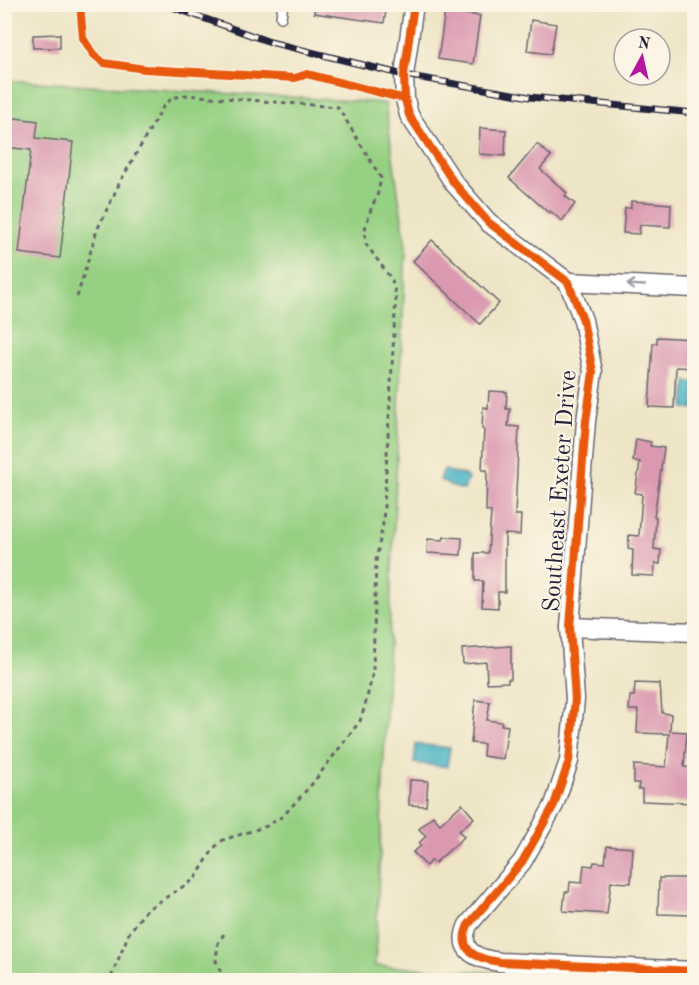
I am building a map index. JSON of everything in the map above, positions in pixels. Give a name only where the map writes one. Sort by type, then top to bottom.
[{"type":"street","points":[[414,4],[404,75],[405,99],[409,115],[454,183],[488,222],[568,282],[694,288]]},
{"type":"street","name":"Southeast Exeter Drive","points":[[568,282],[583,320],[593,372],[586,421],[570,627],[575,699],[569,761],[554,805],[522,862],[468,925],[464,935],[467,948],[475,956],[500,962],[694,971]]},
{"type":"street","points":[[570,627],[694,632]]},
{"type":"lane","points":[[281,17],[283,4]]},
{"type":"lane","points":[[4,192],[4,203]]},
{"type":"path","points":[[77,297],[97,230],[120,182],[157,116],[172,98],[186,95],[338,107],[381,178],[365,229],[366,244],[392,280],[396,296],[383,524],[376,561],[373,672],[366,706],[360,721],[312,784],[283,816],[267,826],[223,840],[214,848],[195,879],[146,910],[129,933],[110,981]]},
{"type":"path","points":[[224,981],[216,961],[218,943],[226,931]]},
{"type":"green space","points":[[4,80],[385,103],[406,246],[375,966],[645,980],[5,980]]},
{"type":"water","points":[[686,382],[694,382],[694,409],[684,408]]},
{"type":"water","points":[[444,469],[465,475],[468,479],[464,490],[440,480]]},
{"type":"water","points":[[416,744],[450,748],[447,767],[414,763]]},
{"type":"building","points":[[315,4],[387,4],[384,23],[314,13]]},
{"type":"building","points":[[445,11],[480,16],[473,64],[438,59]]},
{"type":"building","points":[[531,20],[556,24],[551,54],[527,51]]},
{"type":"building","points":[[60,34],[60,48],[33,48],[33,35]]},
{"type":"building","points":[[8,117],[38,121],[36,138],[73,142],[60,258],[19,253],[31,150],[5,147]]},
{"type":"building","points":[[480,128],[506,130],[505,156],[479,154]]},
{"type":"building","points":[[537,144],[551,156],[540,169],[567,193],[565,196],[575,204],[562,221],[550,211],[549,213],[509,178]]},
{"type":"building","points":[[631,201],[671,204],[670,227],[640,225],[639,234],[623,233],[625,208],[631,208]]},
{"type":"building","points":[[432,240],[499,303],[480,324],[413,261]]},
{"type":"building","points":[[657,337],[694,339],[694,368],[676,367],[674,408],[649,407],[653,343],[657,343]]},
{"type":"building","points":[[489,391],[507,392],[506,409],[510,409],[508,426],[519,427],[515,515],[521,515],[520,535],[505,534],[505,592],[498,592],[498,608],[482,607],[483,581],[475,581],[475,553],[488,553],[491,512],[486,511],[487,470],[482,470],[484,429],[482,429],[483,407],[488,408]]},
{"type":"building","points":[[636,439],[651,442],[650,446],[664,448],[654,517],[656,517],[654,549],[661,550],[660,564],[655,563],[654,576],[632,575],[633,550],[628,549],[629,535],[639,536],[642,494],[635,493],[640,462],[633,461]]},
{"type":"building","points":[[444,537],[462,538],[461,555],[427,553],[428,539],[443,540]]},
{"type":"building","points":[[511,646],[511,679],[508,679],[508,682],[487,683],[486,662],[463,664],[462,649]]},
{"type":"building","points":[[635,683],[660,684],[662,713],[671,714],[670,731],[687,732],[684,767],[694,768],[694,803],[642,801],[642,789],[638,789],[639,783],[634,783],[634,765],[666,767],[669,734],[637,733],[638,710],[629,710],[630,696],[634,696]]},
{"type":"building","points":[[475,700],[490,702],[487,720],[502,722],[501,725],[508,726],[503,759],[483,756],[484,744],[471,743]]},
{"type":"building","points":[[410,780],[428,781],[426,806],[409,805]]},
{"type":"building","points":[[462,804],[474,818],[459,831],[464,837],[435,863],[432,860],[426,866],[413,852],[421,846],[419,843],[426,836],[419,829],[433,816],[440,824]]},
{"type":"building","points":[[607,846],[633,848],[631,883],[611,882],[607,914],[563,911],[565,892],[569,892],[570,882],[582,883],[584,865],[593,866],[594,862],[605,863]]},
{"type":"building","points":[[659,878],[694,878],[694,905],[692,905],[691,915],[658,914]]},
{"type":"railway","points":[[164,4],[270,42],[404,75],[530,97],[694,113]]},
{"type":"cycle path","points":[[80,4],[83,38],[93,54],[104,63],[145,69],[295,78],[307,74],[405,99]]},
{"type":"cycle path","points":[[414,4],[404,75],[405,99],[409,115],[454,183],[488,222],[568,282],[583,320],[593,372],[586,421],[570,627],[575,699],[569,761],[554,805],[522,862],[468,925],[465,942],[467,948],[477,956],[500,962],[694,971]]}]
